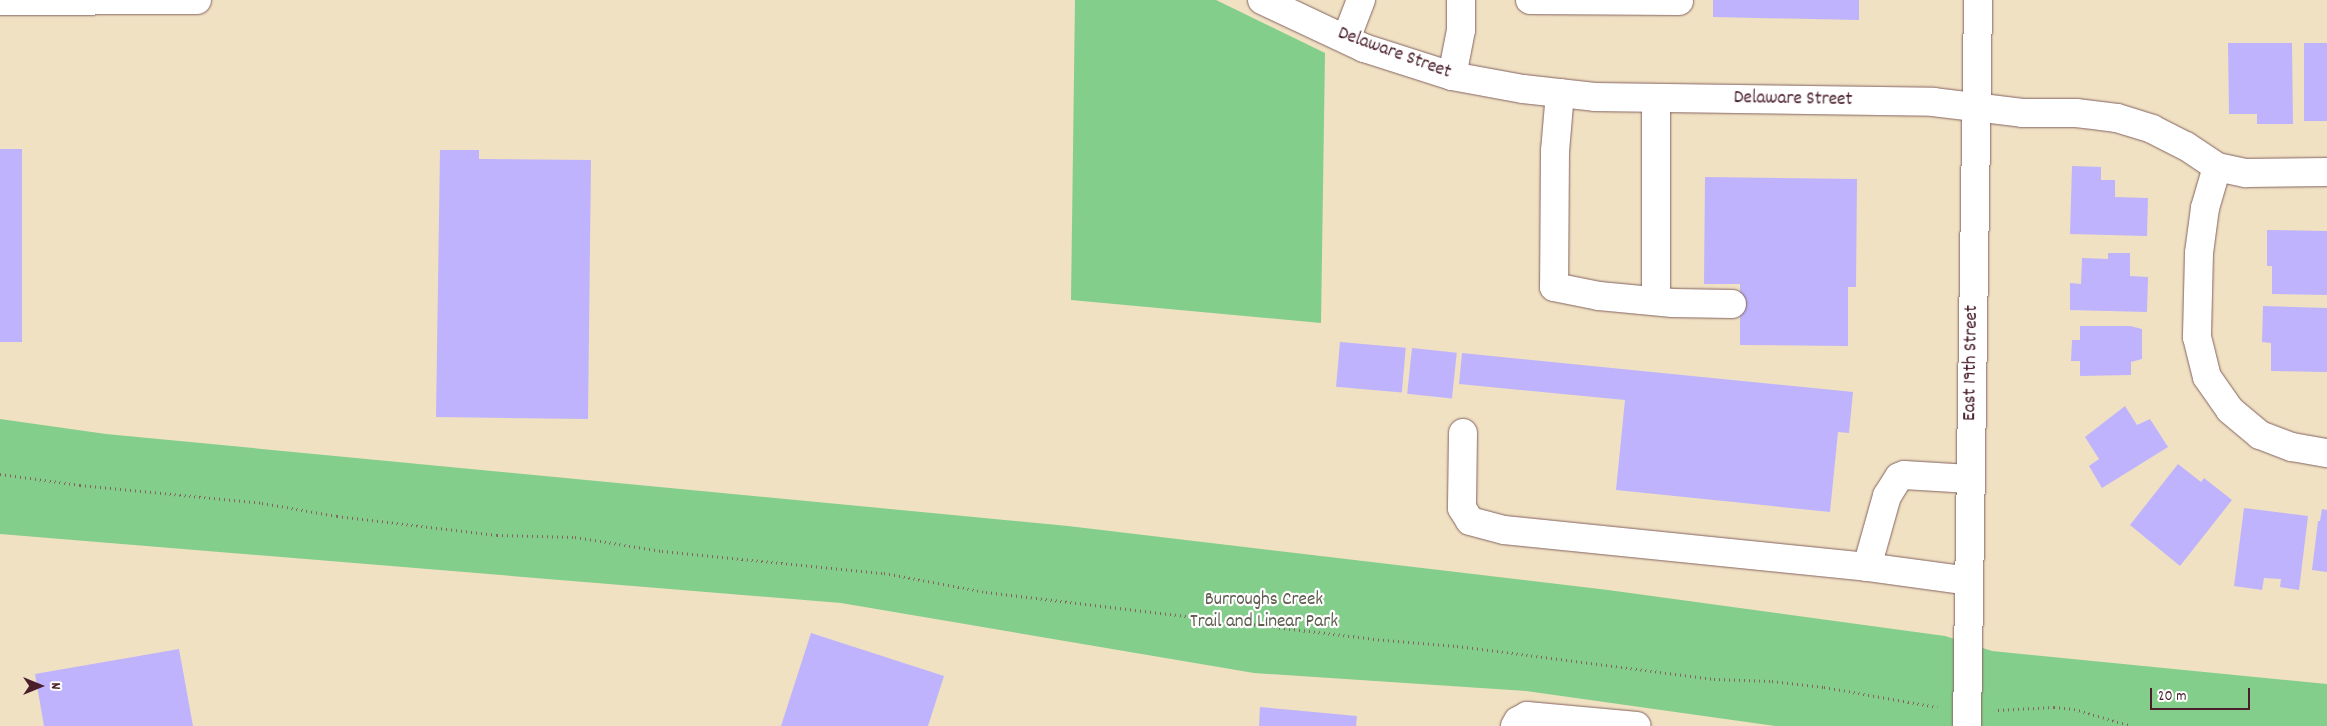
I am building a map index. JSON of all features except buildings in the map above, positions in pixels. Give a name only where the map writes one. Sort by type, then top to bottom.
[{"type":"street","points":[[0,1],[197,0]]},
{"type":"street","name":"Delaware Street","points":[[1262,0],[1364,48],[1452,76],[1487,84],[1595,97],[1934,102],[2022,113],[2076,113],[2117,118],[2152,129],[2186,146],[2217,167],[2246,173],[2327,172]]},
{"type":"street","points":[[1346,39],[1361,0]]},
{"type":"street","points":[[1452,76],[1461,30],[1461,0]]},
{"type":"street","points":[[1530,0],[1680,2]]},
{"type":"street","name":"East 19th Street","points":[[1967,726],[1978,0]]},
{"type":"street","points":[[1560,93],[1555,151],[1554,287],[1599,296],[1656,301],[1732,304]]},
{"type":"street","points":[[1656,98],[1656,301]]},
{"type":"street","points":[[2217,167],[2205,208],[2199,253],[2198,336],[2207,377],[2230,410],[2260,435],[2292,446],[2327,453]]},
{"type":"street","points":[[1463,433],[1462,508],[1470,521],[1504,530],[1867,567],[1969,581]]},
{"type":"street","points":[[1867,567],[1886,496],[1899,477],[1904,475],[1970,479]]},
{"type":"street","points":[[1515,726],[1518,721],[1527,716],[1637,726]]},
{"type":"path","points":[[0,474],[80,485],[262,504],[337,516],[497,535],[575,537],[662,551],[874,572],[986,592],[1373,639],[1457,646],[1705,678],[1772,681],[1824,687],[1940,707]]},
{"type":"path","points":[[1993,710],[2054,707],[2074,709],[2132,726]]},
{"type":"green space","points":[[1075,0],[1216,0],[1325,53],[1321,323],[1071,300]]},
{"type":"green space","name":"Burroughs Creek Trail and Linear Park","points":[[0,419],[106,434],[1068,526],[1608,590],[1945,636],[1992,651],[2327,684],[2327,726],[1775,726],[1526,691],[1254,673],[841,603],[0,534]]}]
